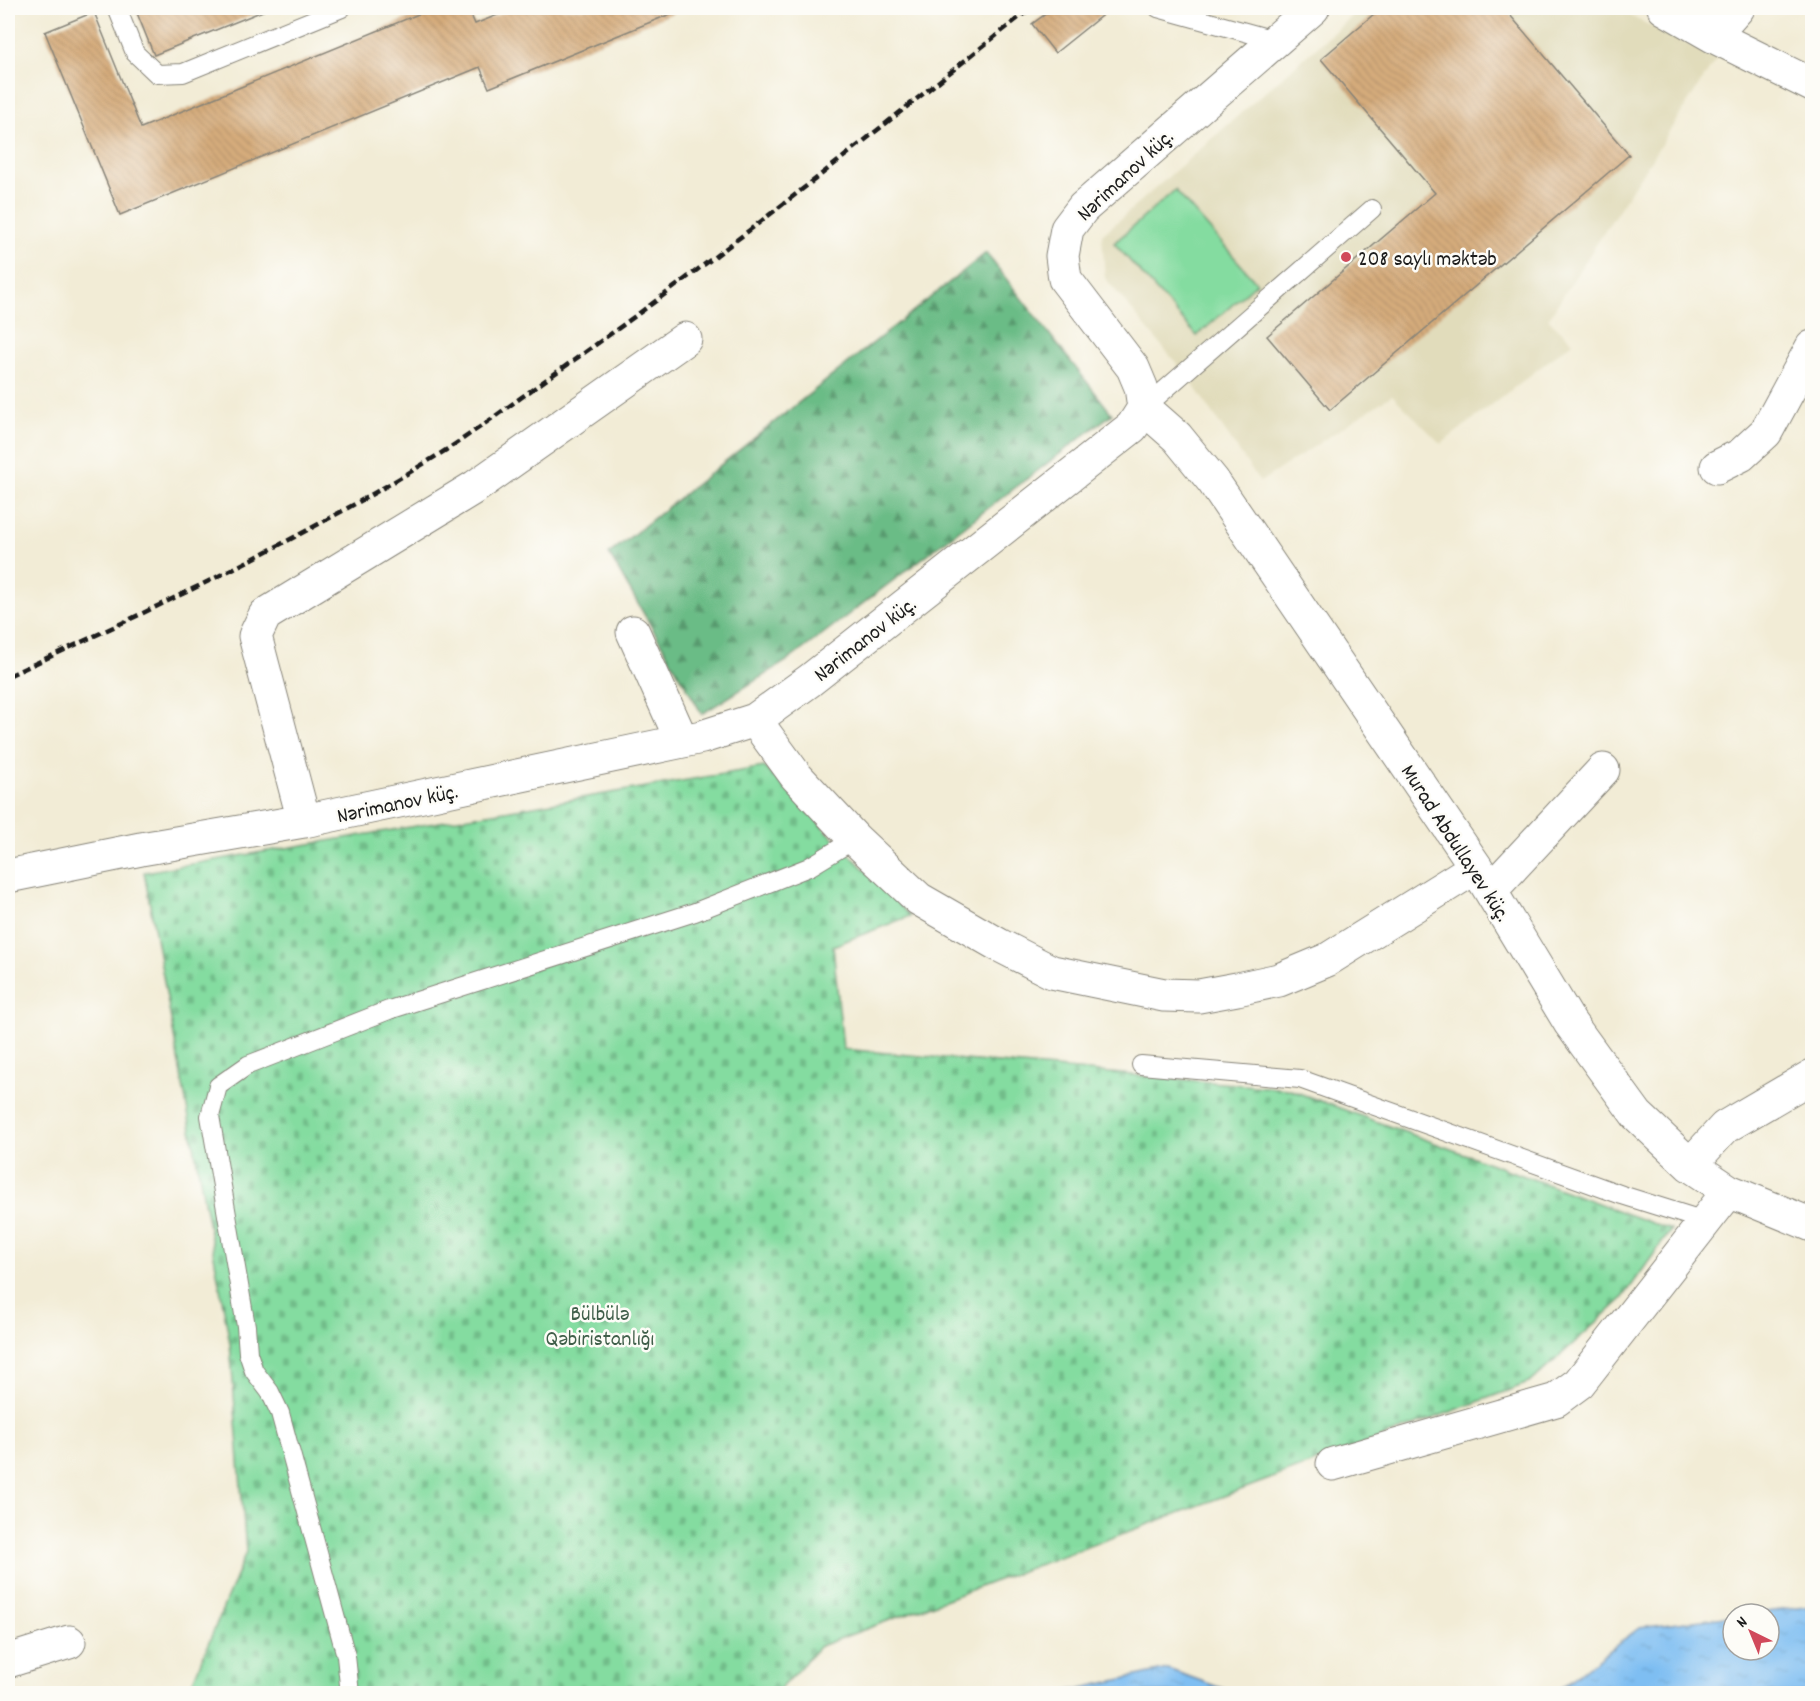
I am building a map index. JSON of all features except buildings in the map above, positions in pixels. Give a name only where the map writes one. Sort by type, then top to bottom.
[{"type":"street","name":"Nərimanov küç.","points":[[8,876],[141,849],[304,821],[702,737],[755,720],[809,681],[1132,426],[1144,408],[1142,387],[1133,368],[1065,279],[1062,256],[1067,229],[1083,208],[1313,8]]},
{"type":"street","points":[[1664,8],[1713,36],[1812,85]]},
{"type":"street","points":[[1713,36],[1738,8]]},
{"type":"street","points":[[304,821],[255,636],[265,615],[475,487],[686,339]]},
{"type":"street","points":[[1717,467],[1741,455],[1766,432],[1812,347]]},
{"type":"street","name":"Murad Abdullayev küç.","points":[[1144,408],[1177,436],[1213,481],[1483,878],[1570,1023],[1637,1115],[1690,1165],[1729,1191],[1812,1225]]},
{"type":"street","points":[[633,632],[682,741]]},
{"type":"street","points":[[755,720],[796,776],[855,839],[919,899],[999,945],[1052,972],[1164,995],[1198,996],[1279,980],[1327,960],[1483,878],[1603,770]]},
{"type":"street","points":[[1690,1165],[1725,1127],[1812,1076]]},
{"type":"street","points":[[1333,1464],[1556,1400],[1579,1383],[1729,1191]]},
{"type":"street","points":[[8,1661],[69,1642]]},
{"type":"lane","points":[[117,8],[135,54],[157,74],[183,74],[342,8]]},
{"type":"lane","points":[[1158,8],[1274,40]]},
{"type":"lane","points":[[1144,408],[1372,209]]},
{"type":"lane","points":[[350,1694],[346,1656],[280,1413],[270,1392],[255,1371],[248,1353],[246,1326],[210,1116],[218,1086],[248,1065],[389,1010],[695,912],[809,867],[855,839]]},
{"type":"lane","points":[[1141,1065],[1300,1079],[1622,1195],[1705,1221]]},
{"type":"shaded area","name":"208 saylı məktəb","points":[[1361,8],[1615,8],[1716,59],[1548,319],[1573,342],[1441,444],[1392,395],[1260,482],[1187,376],[1105,278],[1102,235]]},
{"type":"green space","points":[[1175,190],[1257,283],[1197,336],[1114,243]]},
{"type":"green space","points":[[986,253],[1112,414],[790,659],[702,714],[609,554]]},
{"type":"green space","name":"Bülbülə Qəbiristanlığı","points":[[764,767],[910,916],[833,946],[843,1049],[1288,1089],[1671,1230],[1622,1299],[1531,1382],[820,1646],[776,1693],[188,1693],[246,1552],[230,1343],[144,872]]},
{"type":"water","points":[[1812,1606],[1812,1693],[1554,1693],[1639,1628],[1721,1618],[1721,1662],[1781,1662],[1781,1610]]},
{"type":"water","points":[[1168,1669],[1235,1693],[1059,1693]]},
{"type":"railway","points":[[8,676],[175,598],[285,542],[446,450],[609,335],[732,244],[1031,8]]},
{"type":"place","name":"208 saylı məktəb","points":[[1346,257]]}]
